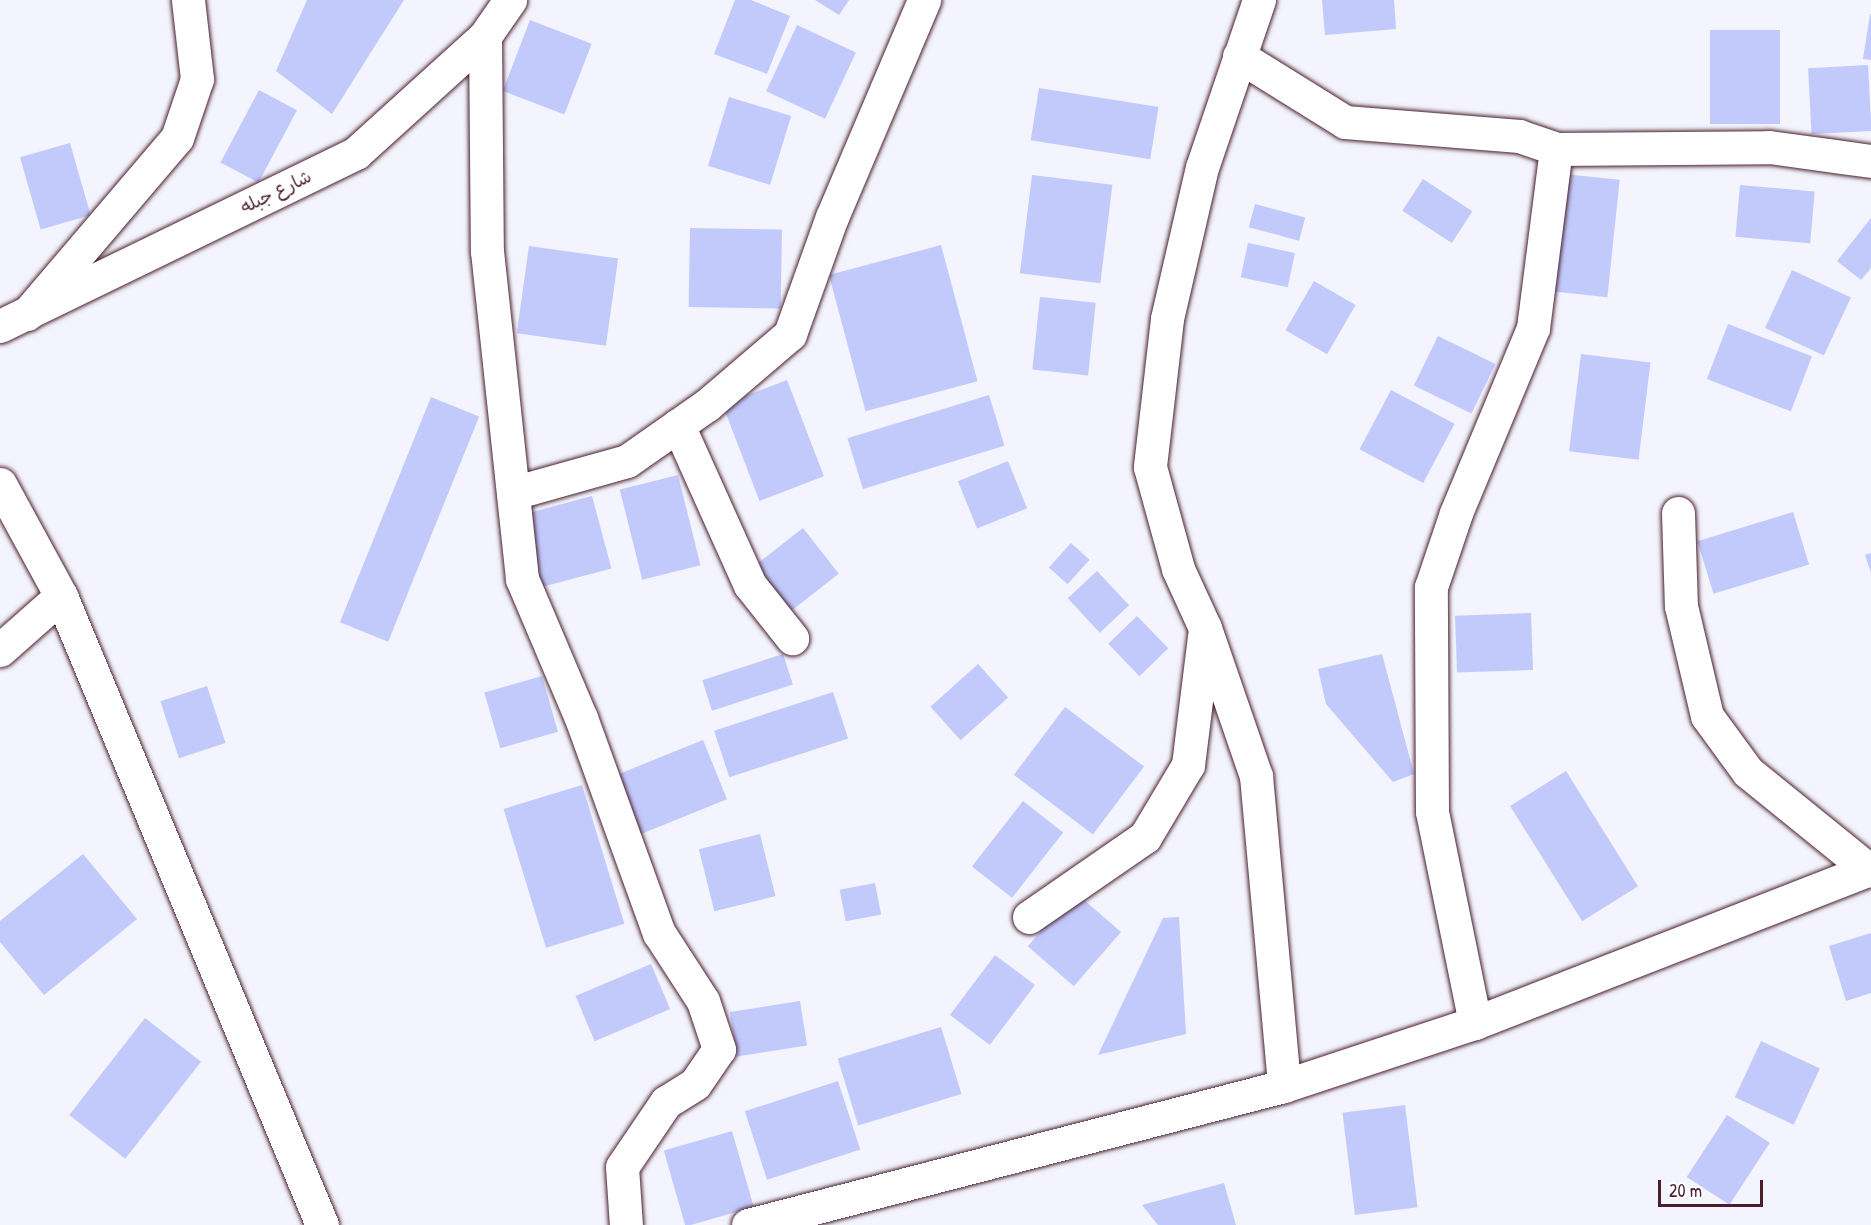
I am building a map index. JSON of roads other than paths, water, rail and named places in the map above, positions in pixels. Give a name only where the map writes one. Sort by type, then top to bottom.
[{"type":"street","points":[[13,321],[177,138],[197,79],[188,0]]},
{"type":"street","name":"شارع جبله","points":[[13,321],[356,153],[485,36],[510,0]]},
{"type":"street","points":[[513,494],[627,461],[678,425],[790,334],[832,217],[924,0]]},
{"type":"street","points":[[1259,0],[1202,167],[1167,319],[1150,467],[1178,569],[1205,628],[1256,776],[1284,1086]]},
{"type":"street","points":[[485,36],[487,251],[522,579],[581,718],[659,933],[703,1001],[719,1049],[694,1084],[666,1102],[622,1167],[626,1225]]},
{"type":"street","points":[[1239,56],[1345,122],[1519,136],[1556,149],[1769,147],[1871,161]]},
{"type":"street","points":[[1475,1023],[1432,812],[1431,586],[1456,513],[1533,327],[1556,149]]},
{"type":"street","points":[[678,425],[750,585],[792,638]]},
{"type":"street","points":[[0,484],[11,527],[61,596],[322,1225]]},
{"type":"street","points":[[748,1225],[1284,1086],[1475,1023],[1870,869],[1749,772],[1707,716],[1681,606],[1678,513]]},
{"type":"street","points":[[0,650],[61,596]]},
{"type":"street","points":[[1029,917],[1145,837],[1188,765],[1205,628]]}]
